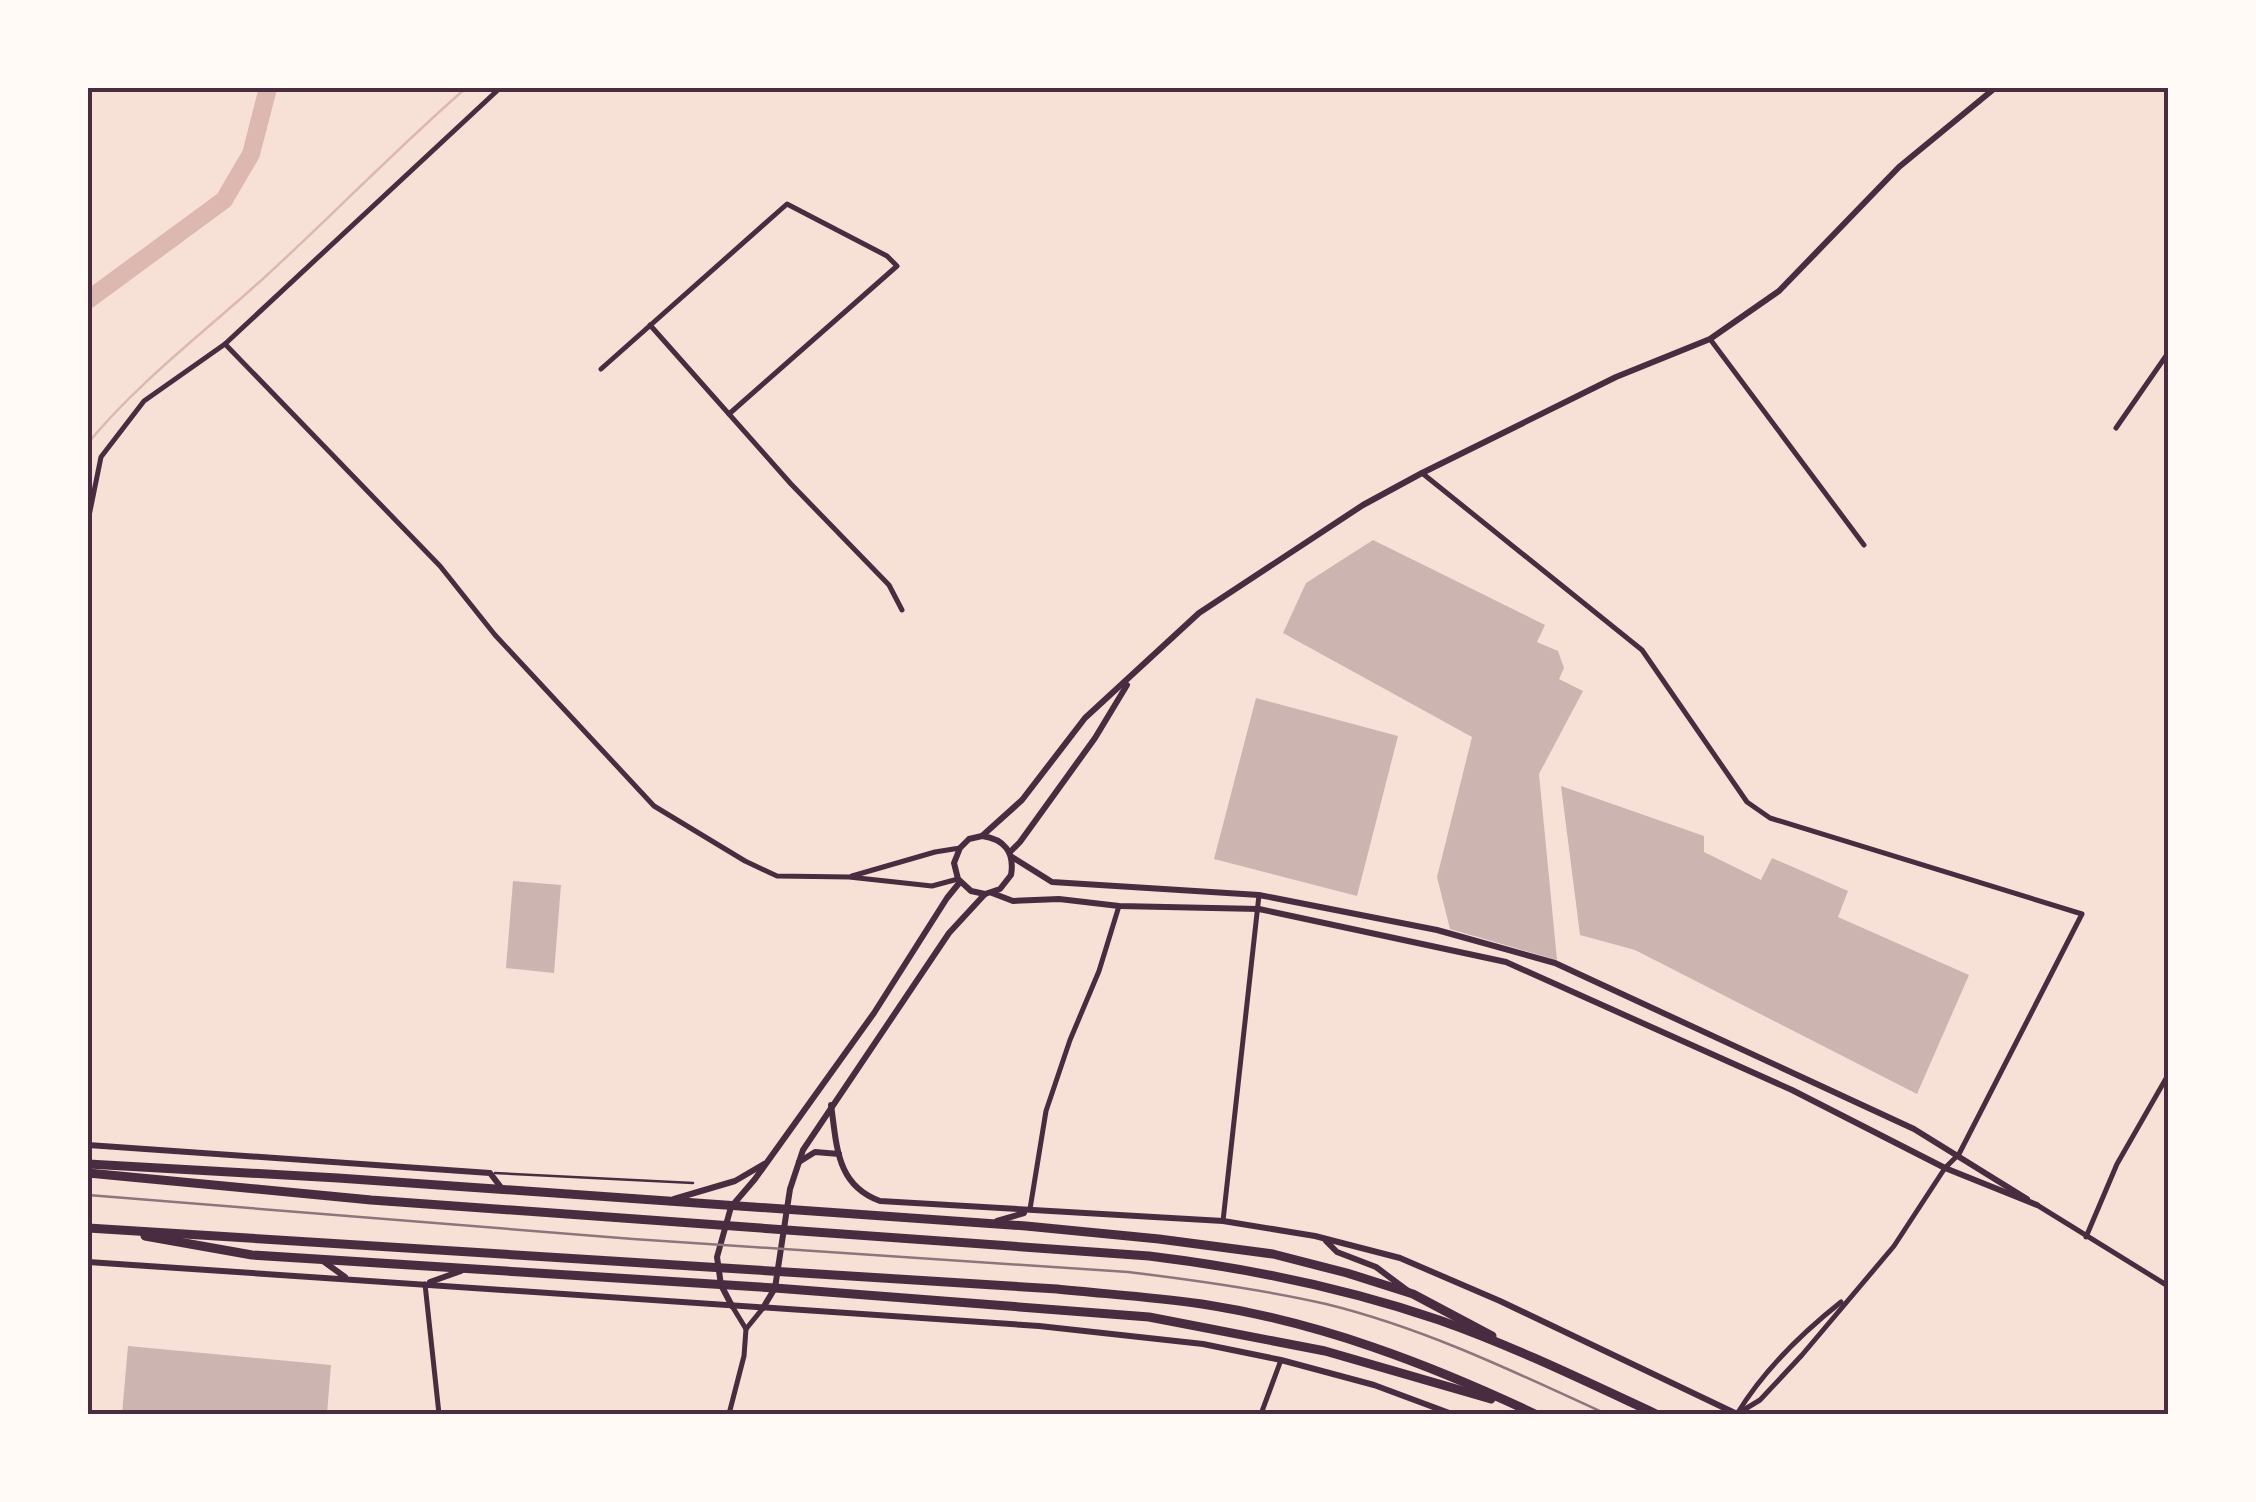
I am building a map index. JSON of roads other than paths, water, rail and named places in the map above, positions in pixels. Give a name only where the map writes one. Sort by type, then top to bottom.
[{"type":"highway","points":[[88,1164],[990,1224],[1273,1254],[1413,1294],[1539,1360],[1656,1414]]},
{"type":"highway","points":[[88,1174],[371,1200],[1149,1256],[1226,1265],[1368,1298],[1441,1321],[1539,1360]]},
{"type":"highway","points":[[88,1228],[1037,1288],[1203,1304],[1382,1348],[1535,1414]]},
{"type":"highway","points":[[113,1230],[252,1256],[776,1288],[1149,1317],[1325,1351],[1516,1406]]},
{"type":"street","points":[[88,522],[101,457],[144,401],[225,344],[500,88]]},
{"type":"street","points":[[982,836],[1022,800],[1085,718],[1199,613],[1346,516],[1422,473],[1616,377],[1710,338],[1780,290],[1899,167],[1995,88]]},
{"type":"street","points":[[601,368],[786,204],[887,256],[897,266],[729,414]]},
{"type":"street","points":[[650,325],[889,585],[902,610]]},
{"type":"street","points":[[1710,338],[1864,545]]},
{"type":"street","points":[[225,344],[440,566],[495,635],[654,806],[744,861],[777,876],[849,877],[932,886],[959,881]]},
{"type":"street","points":[[2116,428],[2168,352]]},
{"type":"street","points":[[1422,473],[1642,650],[1748,802],[1770,818],[2082,914],[1959,1154],[1944,1168],[1894,1246],[1760,1400],[1737,1414]]},
{"type":"street","points":[[729,1414],[744,1356],[746,1329],[776,1288],[799,1162],[831,1104],[948,933],[988,894],[1007,883],[1013,866],[1011,854],[1095,738],[1133,676]]},
{"type":"street","points":[[2037,1206],[1944,1168],[1792,1090],[1506,962],[1258,909],[1119,906],[1059,899],[1014,901],[971,892],[959,881],[954,863],[969,839],[993,837],[1052,882],[1259,895],[1438,930],[1555,963],[1914,1129],[2168,1286]]},
{"type":"street","points":[[849,877],[960,848]]},
{"type":"street","points":[[746,1329],[721,1286],[717,1257],[732,1207],[874,1013],[959,881]]},
{"type":"street","points":[[1223,1221],[1259,895]]},
{"type":"street","points":[[1030,1211],[1046,1112],[1119,906]]},
{"type":"street","points":[[2086,1237],[2117,1164],[2168,1075]]},
{"type":"street","points":[[831,1104],[838,1154],[850,1183],[880,1201],[1223,1221],[1400,1258],[1500,1300],[1737,1414]]},
{"type":"street","points":[[88,1145],[492,1173],[504,1190]]},
{"type":"street","points":[[799,1162],[815,1152],[838,1154]]},
{"type":"street","points":[[662,1202],[736,1181],[769,1160]]},
{"type":"street","points":[[990,1224],[1030,1211]]},
{"type":"street","points":[[1326,1240],[1338,1252],[1376,1267],[1413,1294]]},
{"type":"street","points":[[322,1260],[348,1279]]},
{"type":"street","points":[[88,1262],[1057,1328],[1202,1344],[1374,1385],[1452,1414]]},
{"type":"street","points":[[424,1284],[465,1270]]},
{"type":"street","points":[[424,1284],[439,1414]]},
{"type":"street","points":[[1737,1414],[1750,1393],[1811,1326],[1852,1294]]},
{"type":"street","points":[[1261,1414],[1281,1360]]},
{"type":"lane","points":[[492,1173],[693,1183]]},
{"type":"waterway","points":[[88,300],[224,200],[251,154],[268,88]]},
{"type":"waterway","points":[[88,443],[151,377],[266,276],[466,88]]},
{"type":"tram line","points":[[88,1195],[633,1239],[1128,1272],[1203,1282],[1326,1304],[1398,1325],[1469,1352],[1606,1414]]}]
